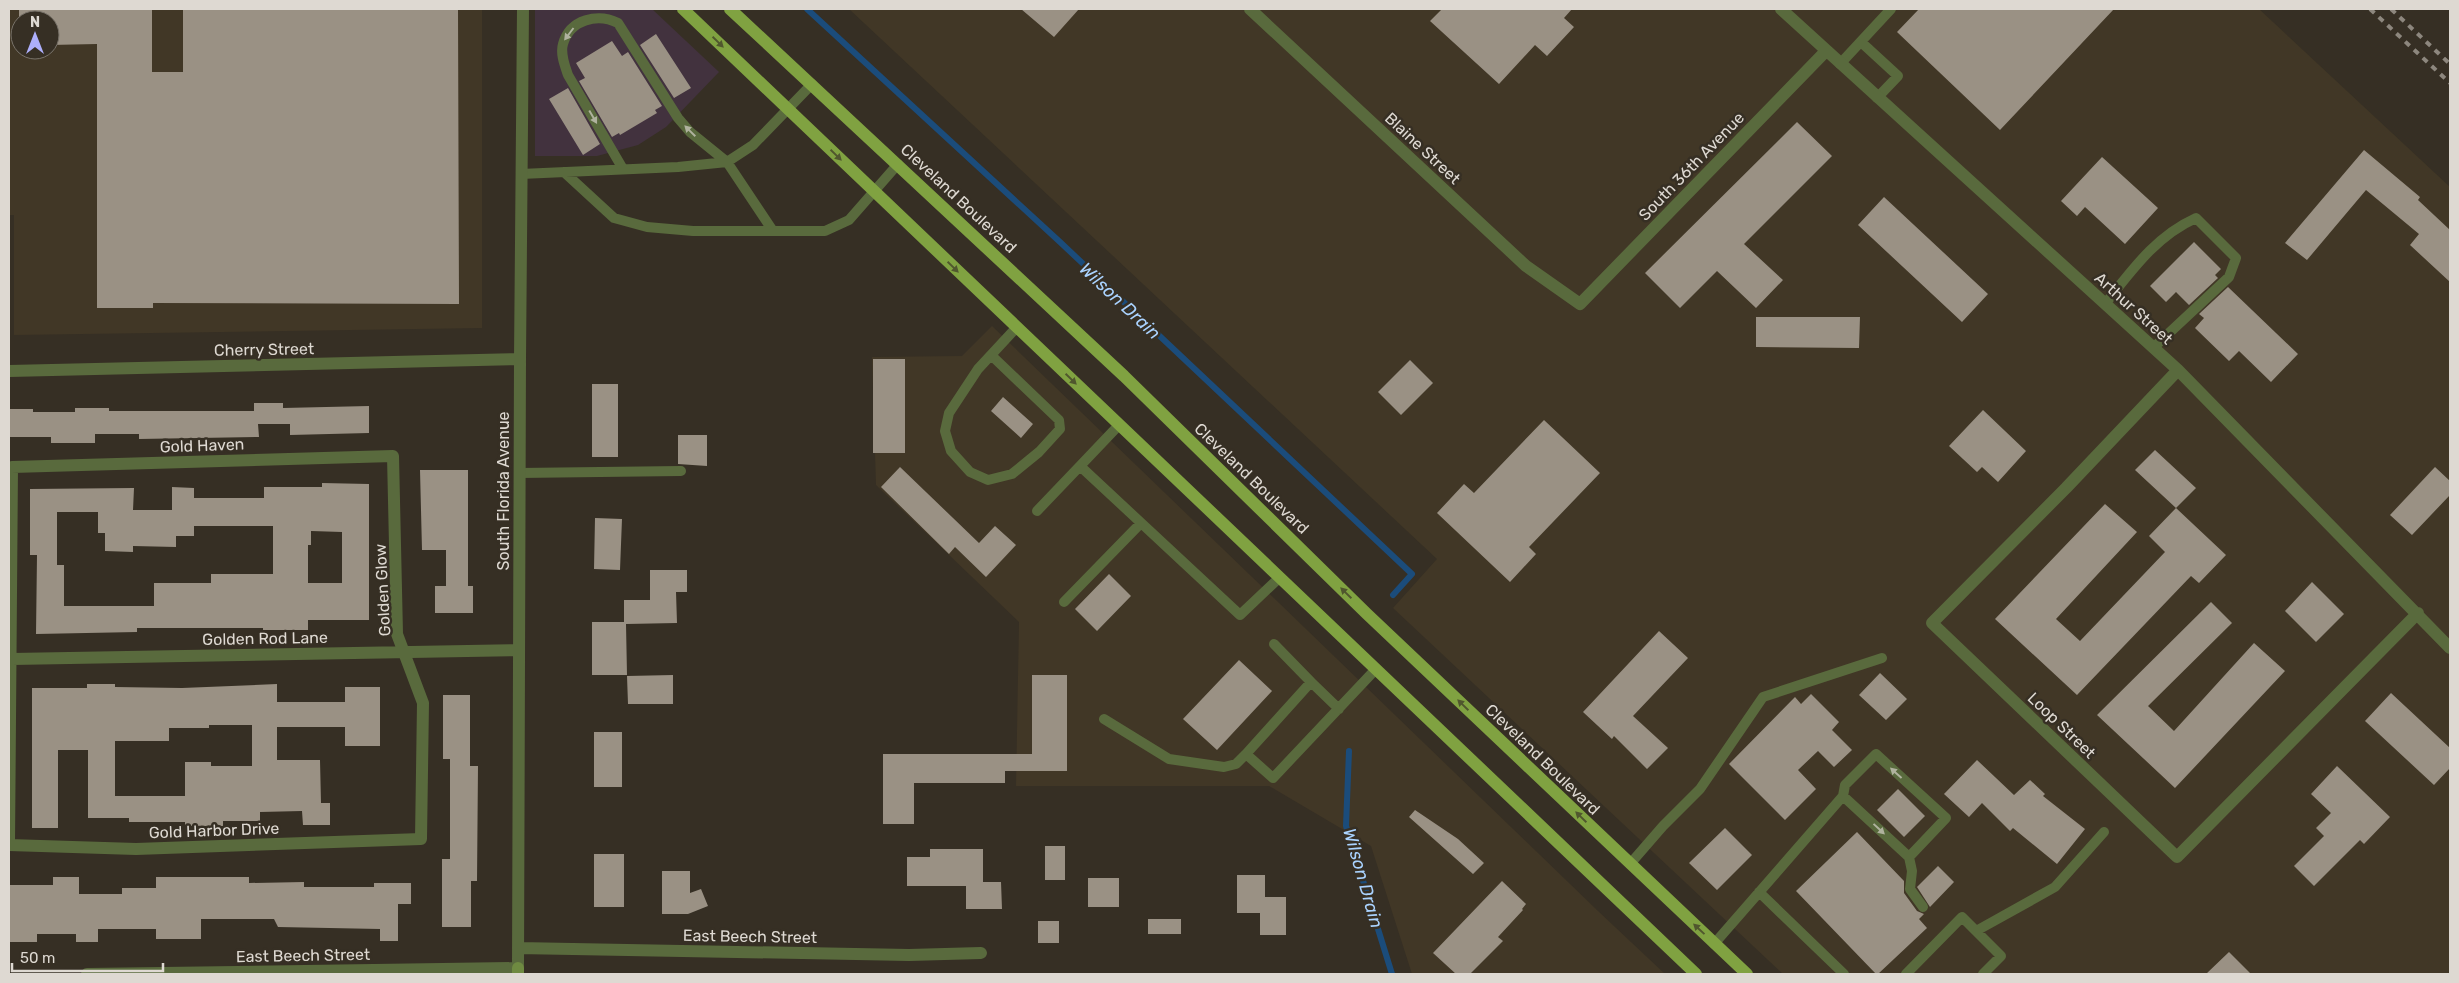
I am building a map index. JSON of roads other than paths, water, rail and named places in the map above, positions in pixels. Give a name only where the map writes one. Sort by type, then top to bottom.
[{"type":"main road","points":[[683,9],[1696,974]]},
{"type":"main road","name":"Cleveland Boulevard","points":[[730,9],[1124,376],[1367,614],[1747,974]]},
{"type":"street","name":"South Florida Avenue","points":[[518,971],[519,473],[523,9]]},
{"type":"street","name":"Blaine Street","points":[[1250,9],[1526,266],[1580,304]]},
{"type":"street","name":"Arthur Street","points":[[1780,9],[1825,52],[2178,370],[2418,613],[2450,648]]},
{"type":"street","name":"South 36th Avenue","points":[[1580,304],[1825,52]]},
{"type":"street","name":"Cherry Street","points":[[9,371],[520,359]]},
{"type":"street","name":"Loop Street","points":[[2178,370],[2066,488],[1932,623],[2178,857],[2418,613]]},
{"type":"street","name":"Gold Haven","points":[[12,659],[12,467],[393,456]]},
{"type":"street","name":"Golden Glow","points":[[393,456],[398,634],[423,704],[421,839]]},
{"type":"street","name":"Golden Rod Lane","points":[[12,659],[519,650]]},
{"type":"street","points":[[9,845],[12,659]]},
{"type":"street","name":"Gold Harbor Drive","points":[[9,845],[136,850],[421,839]]},
{"type":"street","name":"East Beech Street","points":[[518,948],[909,955],[981,954]]},
{"type":"street","name":"East Beech Street","points":[[88,974],[518,971]]},
{"type":"lane","points":[[1840,64],[1891,9]]},
{"type":"lane","points":[[623,169],[568,75],[563,60],[562,45],[568,32],[590,18],[610,13],[627,35],[678,118],[690,132],[727,162],[773,231]]},
{"type":"lane","points":[[1861,42],[1898,76],[1877,98]]},
{"type":"lane","points":[[521,174],[727,162],[753,144],[812,84]]},
{"type":"lane","points":[[564,172],[614,218],[647,227],[692,232],[824,232],[849,220],[898,164]]},
{"type":"lane","points":[[2105,304],[2147,251],[2178,226],[2196,218],[2236,258],[2229,277],[2153,348]]},
{"type":"lane","points":[[991,355],[1059,420],[1060,429],[1039,452],[1012,474],[988,480],[970,472],[951,451],[945,431],[949,413],[978,369],[1016,327]]},
{"type":"lane","points":[[1037,511],[1119,425]]},
{"type":"lane","points":[[1080,466],[1140,524],[1240,615],[1279,578]]},
{"type":"lane","points":[[519,473],[681,471]]},
{"type":"lane","points":[[1064,602],[1140,524]]},
{"type":"lane","points":[[1274,644],[1339,709]]},
{"type":"lane","points":[[1630,864],[1663,826],[1700,789],[1763,697],[1882,658]]},
{"type":"lane","points":[[1246,754],[1273,778],[1375,670]]},
{"type":"lane","points":[[1104,719],[1169,759],[1224,767],[1236,764],[1311,682]]},
{"type":"lane","points":[[1714,944],[1844,796],[1845,785],[1876,754],[1946,818],[1909,858]]},
{"type":"lane","points":[[1844,796],[1909,858],[1912,871],[1910,889],[1923,907]]},
{"type":"lane","points":[[1976,931],[2055,887],[2104,832]]},
{"type":"lane","points":[[1759,892],[1844,974]]},
{"type":"lane","points":[[1906,974],[1962,916],[2001,956],[1984,974]]},
{"type":"waterway","name":"Wilson Drain","points":[[807,9],[1060,242],[1412,574],[1393,595]]},
{"type":"waterway","name":"Wilson Drain","points":[[1349,751],[1346,826],[1392,974]]},
{"type":"railway","points":[[2370,9],[2450,83]]},
{"type":"railway","points":[[2391,9],[2450,64]]}]
